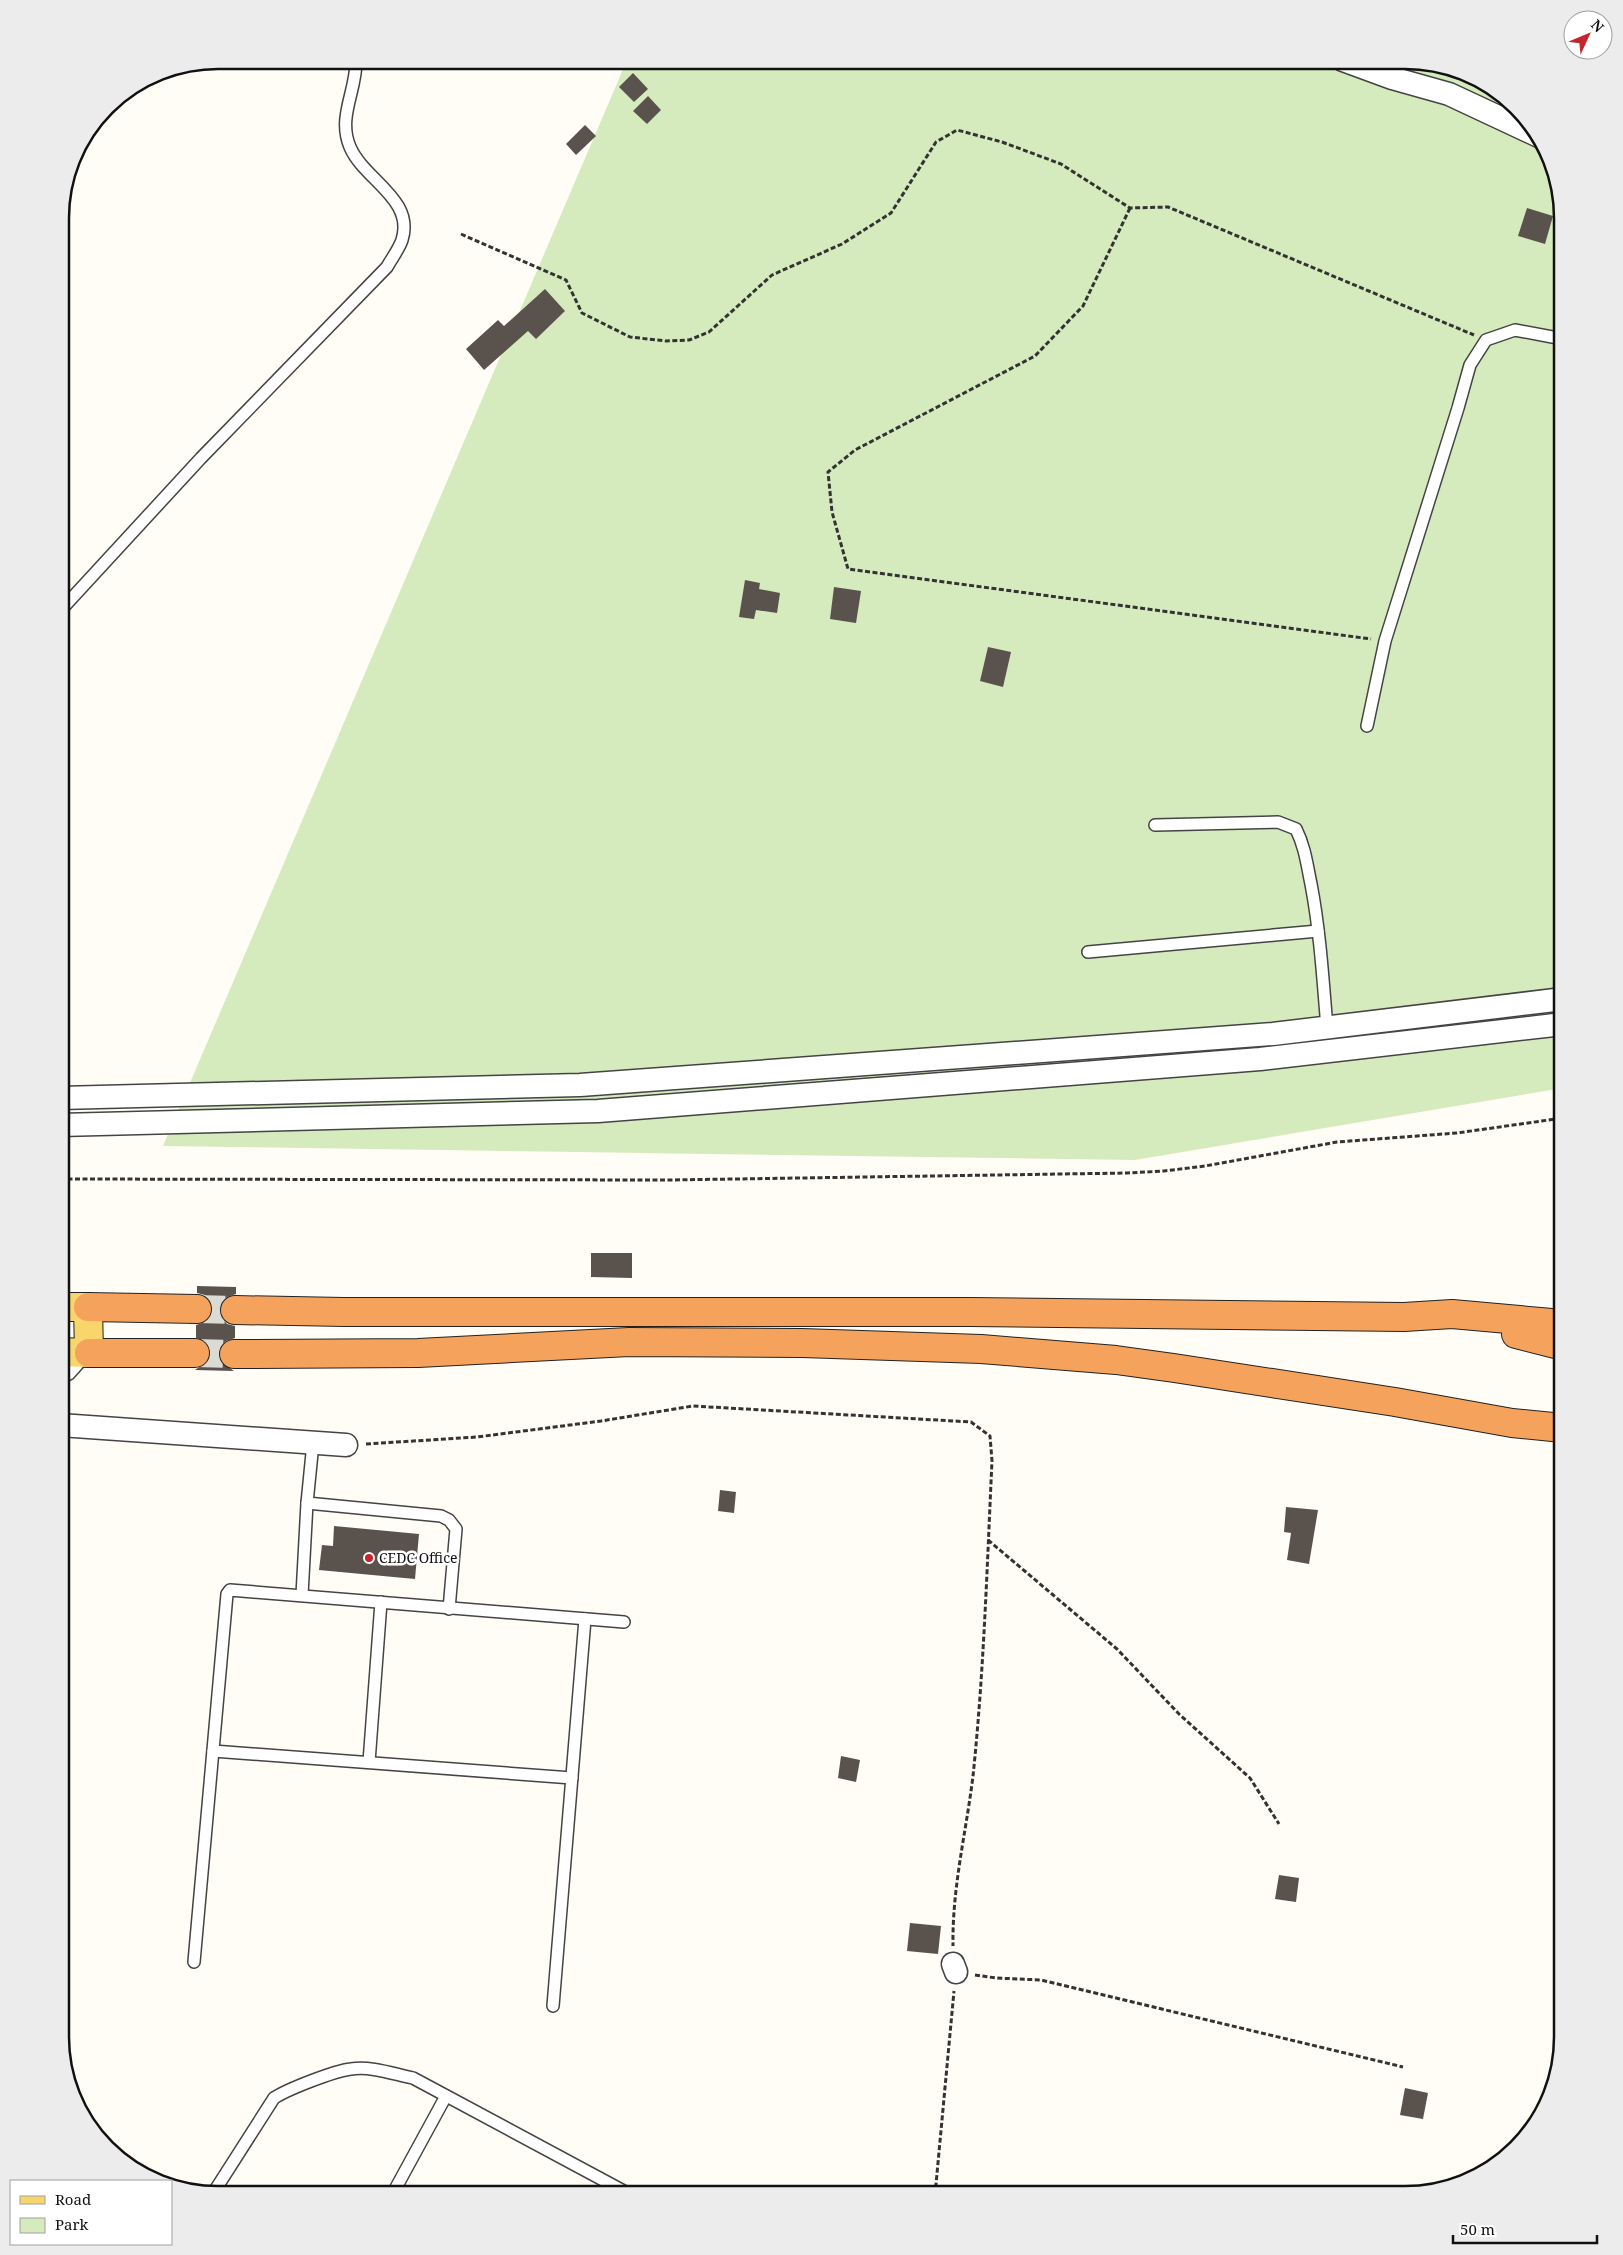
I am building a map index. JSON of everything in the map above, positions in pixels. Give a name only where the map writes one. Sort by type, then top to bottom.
[{"type":"highway","points":[[88,1306],[196,1309]]},
{"type":"highway","points":[[236,1310],[344,1312],[1163,1313],[1404,1317],[1452,1314],[1554,1323]]},
{"type":"highway","points":[[1404,1317],[1518,1335],[1554,1344]]},
{"type":"highway","points":[[234,1354],[418,1354],[629,1342],[820,1343],[981,1349],[1116,1360],[1554,1427]]},
{"type":"highway","points":[[89,1353],[195,1353]]},
{"type":"highway","points":[[1512,1422],[1554,1436]]},
{"type":"main road","points":[[69,1306],[88,1306],[89,1353],[69,1352]]},
{"type":"street","points":[[1368,69],[1449,94],[1526,130]]},
{"type":"street","points":[[69,1125],[555,1113],[771,1084],[1326,1028],[1554,1000]]},
{"type":"street","points":[[69,1098],[771,1084],[1260,1059],[1554,1025]]},
{"type":"street","points":[[69,1426],[346,1445]]},
{"type":"lane","points":[[69,601],[201,458],[387,267],[402,241],[405,222],[400,208],[386,190],[364,169],[350,147],[344,119],[354,69]]},
{"type":"lane","points":[[1367,726],[1385,641],[1470,365],[1486,340],[1515,330],[1554,337]]},
{"type":"lane","points":[[1155,825],[1278,822],[1296,829],[1303,844],[1318,931],[1326,1028]]},
{"type":"lane","points":[[1088,952],[1318,931]]},
{"type":"lane","points":[[69,1374],[89,1353]]},
{"type":"lane","points":[[302,1595],[306,1503],[313,1443]]},
{"type":"lane","points":[[306,1503],[441,1516],[449,1520],[456,1529],[449,1609]]},
{"type":"lane","points":[[194,1962],[226,1594],[230,1590],[624,1622]]},
{"type":"lane","points":[[368,1762],[381,1602]]},
{"type":"lane","points":[[553,2006],[585,1619]]},
{"type":"lane","points":[[213,1751],[572,1778]]},
{"type":"lane","points":[[218,2186],[274,2098],[284,2092],[351,2069],[378,2070],[413,2078],[614,2186]]},
{"type":"lane","points":[[397,2186],[446,2096]]},
{"type":"path","points":[[461,234],[566,280],[582,313],[630,336],[666,341],[689,340],[709,332],[772,275],[842,244],[891,213],[936,142],[957,130],[1002,142],[1061,164],[1130,208],[1168,207],[1486,340]]},
{"type":"path","points":[[1130,208],[1083,306],[1035,356],[856,450],[828,472],[832,512],[848,569],[1385,641]]},
{"type":"path","points":[[69,1179],[669,1180],[1137,1172],[1204,1166],[1337,1142],[1457,1133],[1554,1119]]},
{"type":"path","points":[[346,1445],[478,1437],[601,1421],[693,1406],[971,1422],[990,1436],[992,1460],[982,1665],[973,1776],[952,1914],[954,1968],[936,2186]]},
{"type":"path","points":[[988,1539],[1118,1649],[1179,1714],[1250,1778],[1279,1824]]},
{"type":"path","points":[[954,1968],[996,1978],[1041,1980],[1403,2067]]},
{"type":"green space","points":[[623,69],[1415,69],[1444,74],[1463,80],[1480,89],[1496,99],[1524,127],[1543,160],[1553,198],[1554,217],[1554,1090],[1135,1160],[163,1146]]},
{"type":"building","points":[[633,73],[648,89],[634,102],[619,87]]},
{"type":"building","points":[[648,96],[661,110],[647,124],[633,111]]},
{"type":"building","points":[[585,125],[596,136],[576,155],[566,144]]},
{"type":"building","points":[[1527,208],[1553,216],[1545,244],[1518,236]]},
{"type":"building","points":[[545,289],[565,311],[536,339],[528,331],[484,370],[466,349],[498,320],[504,326]]},
{"type":"building","points":[[745,580],[760,583],[759,589],[780,593],[777,613],[756,610],[754,619],[739,617]]},
{"type":"building","points":[[834,587],[861,591],[856,623],[830,619]]},
{"type":"building","points":[[988,647],[1011,652],[1003,687],[980,681]]},
{"type":"building","points":[[591,1253],[632,1253],[632,1278],[591,1277]]},
{"type":"building","points":[[197,1286],[236,1287],[236,1294],[227,1297],[221,1302],[219,1309],[222,1318],[227,1324],[235,1326],[235,1338],[226,1341],[220,1347],[218,1354],[221,1362],[234,1371],[195,1370],[208,1361],[211,1353],[208,1345],[203,1340],[196,1338],[196,1325],[205,1322],[211,1317],[213,1310],[210,1301],[205,1295],[197,1293]]},
{"type":"building","points":[[720,1490],[736,1492],[734,1513],[718,1511]]},
{"type":"building","points":[[1286,1507],[1318,1510],[1309,1564],[1287,1560],[1291,1533],[1284,1532]]},
{"type":"building","name":"CEDC Office","points":[[334,1526],[419,1534],[415,1579],[319,1570],[322,1545],[333,1546]]},
{"type":"building","points":[[841,1756],[860,1760],[856,1782],[838,1778]]},
{"type":"building","points":[[1279,1875],[1299,1878],[1296,1902],[1275,1899]]},
{"type":"building","points":[[910,1923],[941,1926],[938,1954],[907,1951]]},
{"type":"building","points":[[1405,2088],[1428,2093],[1423,2119],[1400,2115]]},
{"type":"tunnel","points":[[197,1309],[235,1310]]},
{"type":"tunnel","points":[[195,1353],[234,1354]]},
{"type":"place","name":"CEDC Office","points":[[369,1558]]}]
